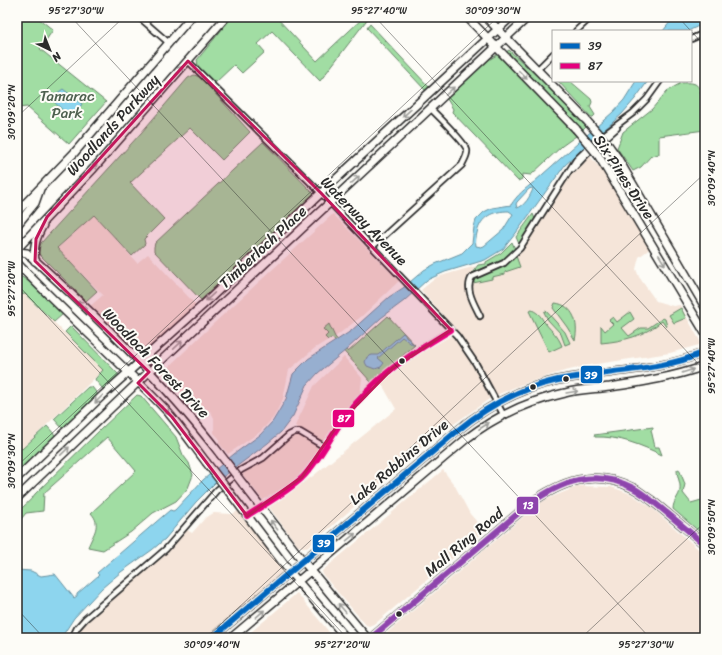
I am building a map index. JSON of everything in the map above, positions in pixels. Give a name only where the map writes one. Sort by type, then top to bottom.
[{"type":"street","points":[[139,17],[169,43]]},
{"type":"street","name":"Woodlands Parkway","points":[[17,212],[75,152],[191,17]]},
{"type":"street","name":"Woodlands Parkway","points":[[17,249],[94,168],[226,17]]},
{"type":"street","name":"Six Pines Drive","points":[[467,17],[576,129],[598,155],[705,333]]},
{"type":"street","name":"Six Pines Drive","points":[[486,17],[538,69],[609,146],[705,307]]},
{"type":"street","name":"Timberloch Place","points":[[17,478],[511,17]]},
{"type":"street","name":"Timberloch Place","points":[[17,498],[528,17]]},
{"type":"street","points":[[577,30],[591,17]]},
{"type":"street","points":[[692,39],[705,33]]},
{"type":"street","points":[[538,69],[552,55]]},
{"type":"street","name":"Waterway Avenue","points":[[188,61],[373,246],[451,330],[476,364],[503,414]]},
{"type":"street","points":[[480,316],[470,295],[470,280],[476,275],[504,263],[520,248],[574,162],[583,152],[633,113],[647,99],[659,82]]},
{"type":"street","points":[[373,246],[462,165],[466,156],[467,148],[431,109]]},
{"type":"street","points":[[17,225],[36,203],[41,187]]},
{"type":"street","points":[[35,261],[34,252],[36,239],[47,217]]},
{"type":"street","points":[[654,248],[666,240]]},
{"type":"street","name":"Woodloch Forest Drive","points":[[17,252],[27,253],[140,362],[174,397],[310,571],[367,638]]},
{"type":"street","name":"Woodloch Forest Drive","points":[[17,263],[172,417],[290,572],[346,638]]},
{"type":"street","points":[[17,269],[25,271]]},
{"type":"street","points":[[247,516],[291,487],[302,477],[325,447],[339,423],[385,376],[420,349],[451,330]]},
{"type":"street","name":"Lake Robbins Drive","points":[[212,638],[433,451],[469,422],[498,404],[530,389],[558,380],[666,365],[705,352]]},
{"type":"street","name":"Lake Robbins Drive","points":[[232,638],[441,460],[479,429],[503,414],[564,393],[649,381],[705,366]]},
{"type":"street","points":[[72,638],[77,628],[85,619],[166,549],[213,493],[239,472],[260,460],[289,435],[295,432],[302,432],[325,447]]},
{"type":"street","points":[[433,451],[441,460]]},
{"type":"street","points":[[39,457],[49,467]]},
{"type":"street","name":"Mall Ring Road","points":[[371,638],[528,505],[561,485],[599,478],[608,479],[628,486],[635,489],[660,507],[705,544]]},
{"type":"street","points":[[242,613],[248,624]]},
{"type":"highlighted area","points":[[188,61],[321,193],[451,330],[393,368],[339,423],[302,477],[247,516],[172,417],[138,383],[149,372],[35,261],[36,239],[47,217]]},
{"type":"shaded area","points":[[589,155],[606,175],[651,248],[639,257],[636,269],[639,277],[656,301],[673,306],[680,305],[700,341],[699,345],[670,353],[590,365],[561,372],[520,385],[492,397],[426,444],[307,548],[298,546],[268,506],[313,476],[396,409],[380,381],[410,359],[458,332],[421,290],[437,277],[476,266],[471,274],[475,278],[508,263],[575,167]]},
{"type":"shaded area","points":[[333,214],[399,281],[362,316],[335,337],[329,324],[323,329],[328,334],[325,337],[328,340],[315,348],[289,370],[283,399],[273,418],[260,432],[228,454],[219,443],[219,438],[214,433],[214,418],[211,412],[205,408],[195,408],[163,372]]},
{"type":"shaded area","points":[[94,215],[137,263],[148,254],[196,305],[142,355],[137,355],[89,307],[103,295],[57,249]]},
{"type":"shaded area","points":[[25,294],[103,370],[22,449],[17,444],[17,295]]},
{"type":"shaded area","points":[[344,357],[362,378],[360,396],[345,411],[322,442],[295,426],[314,386]]},
{"type":"shaded area","points":[[296,434],[301,435],[315,443],[319,449],[317,453],[307,468],[294,481],[263,500],[242,474],[261,462],[291,436]]},
{"type":"shaded area","points":[[443,470],[455,486],[470,514],[485,531],[376,623],[369,626],[366,625],[323,575],[322,571]]},
{"type":"shaded area","points":[[579,486],[611,487],[631,494],[652,508],[705,555],[705,638],[381,638],[536,506],[547,499]]},
{"type":"shaded area","points":[[238,511],[283,571],[206,638],[74,638],[80,628],[89,619],[156,561],[187,530],[192,533],[206,517],[214,513],[232,514]]},
{"type":"shaded area","points":[[297,593],[334,638],[244,638]]},
{"type":"green space","name":"Tamarac Park","points":[[17,17],[37,17],[53,30],[40,49],[106,102],[69,144],[27,107],[17,108]]},
{"type":"green space","points":[[232,17],[276,17],[317,61],[364,17],[369,17],[320,81],[272,31],[258,44],[265,52],[242,73],[234,65],[215,83],[198,66],[197,60]]},
{"type":"green space","points":[[370,24],[429,87],[426,91],[367,28]]},
{"type":"green space","points":[[509,50],[553,91],[587,126],[582,131],[506,52]]},
{"type":"green space","points":[[497,55],[503,59],[576,136],[562,146],[531,175],[522,174],[522,179],[518,181],[452,112],[453,109],[447,99],[490,59]]},
{"type":"green space","points":[[194,75],[200,77],[250,132],[222,160],[190,128],[130,183],[164,219],[144,239],[145,244],[132,256],[94,215],[57,248],[97,291],[86,301],[38,253],[41,243],[141,133],[188,78]]},
{"type":"green space","points":[[559,82],[571,82],[591,99],[592,102],[590,107],[595,115],[591,117]]},
{"type":"green space","points":[[681,83],[692,83],[698,87],[702,98],[705,130],[659,136],[659,154],[651,156],[641,167],[633,171],[617,148],[623,132],[652,109],[667,91]]},
{"type":"green space","points":[[263,142],[314,194],[201,300],[154,251],[155,243]]},
{"type":"green space","points":[[533,214],[535,219],[519,244],[516,237]]},
{"type":"green space","points":[[512,242],[515,249],[503,260],[472,273],[478,265],[486,264],[486,262],[501,253]]},
{"type":"green space","points":[[516,256],[520,267],[505,272],[505,274],[492,277],[492,279],[473,283],[475,279],[502,267]]},
{"type":"green space","points":[[17,274],[28,281],[63,314],[54,322],[25,294],[17,295]]},
{"type":"green space","points":[[555,303],[567,307],[574,316],[576,328],[575,340],[553,308]]},
{"type":"green space","points":[[681,308],[686,318],[674,323],[669,315]]},
{"type":"green space","points":[[532,310],[540,315],[557,336],[562,346],[549,352],[529,311]]},
{"type":"green space","points":[[546,311],[565,332],[570,343],[565,345],[561,334],[548,320],[544,312]]},
{"type":"green space","points":[[630,312],[634,319],[622,328],[629,336],[641,328],[648,328],[663,318],[665,319],[667,326],[666,327],[662,321],[641,334],[633,337],[601,343],[601,326],[605,331],[613,324],[609,320],[613,317],[617,322]]},
{"type":"green space","points":[[388,316],[415,345],[371,382],[332,338],[328,340],[325,337],[328,334],[323,329],[329,324],[335,337],[348,352]]},
{"type":"green space","points":[[71,326],[120,376],[107,389],[103,389],[95,379],[103,370],[65,332]]},
{"type":"green space","points":[[88,387],[92,387],[99,396],[63,429],[54,419]]},
{"type":"green space","points":[[137,395],[141,396],[176,437],[183,455],[189,463],[193,475],[188,488],[176,501],[153,513],[131,532],[103,550],[88,547],[96,530],[96,522],[91,513],[136,471],[107,437],[44,493],[43,511],[26,513],[17,524],[17,513]]},
{"type":"green space","points":[[47,426],[56,436],[17,473],[17,445],[22,449]]},
{"type":"green space","points":[[653,427],[651,430],[655,447],[659,447],[662,455],[630,442],[613,438],[595,437],[594,435]]},
{"type":"green space","points":[[679,469],[685,484],[683,493],[691,503],[705,499],[705,534],[701,533],[673,509],[680,490],[677,470]]},
{"type":"water","points":[[674,17],[705,17],[705,23],[690,30],[664,30]]},
{"type":"water","points":[[635,82],[647,82],[622,114],[565,165],[503,249],[485,260],[445,272],[427,280],[318,373],[307,385],[293,416],[281,432],[216,482],[196,502],[165,539],[102,588],[74,618],[61,638],[17,638],[17,570],[31,571],[41,576],[55,574],[74,598],[77,596],[77,594],[99,575],[97,573],[170,510],[175,510],[203,480],[260,435],[273,421],[286,399],[293,374],[308,359],[351,331],[389,297],[403,288],[424,270],[462,253],[472,243],[476,220],[484,212],[492,208],[511,205],[521,192],[613,112],[624,100]],"holes":[[[529,189],[533,189],[527,200],[517,208],[517,202]],[[509,211],[513,214],[503,230],[484,246],[476,246],[477,233],[481,222],[493,213]]]},
{"type":"water","points":[[63,89],[82,104],[72,119],[50,98]]},
{"type":"water","points":[[403,333],[414,345],[402,337],[378,358],[384,363],[381,367],[375,369],[367,366],[365,362],[367,357],[378,355]]},
{"type":"transit line","name":"87","points":[[247,516],[302,478],[317,460],[349,411],[379,380],[407,358],[451,330]]},
{"type":"transit line","name":"39","points":[[212,638],[457,431],[492,406],[517,393],[558,380],[651,367],[687,359],[705,352]]},
{"type":"transit line","name":"13","points":[[371,638],[528,505],[553,489],[579,480],[592,478],[605,479],[619,482],[633,488],[658,505],[705,545]]}]
